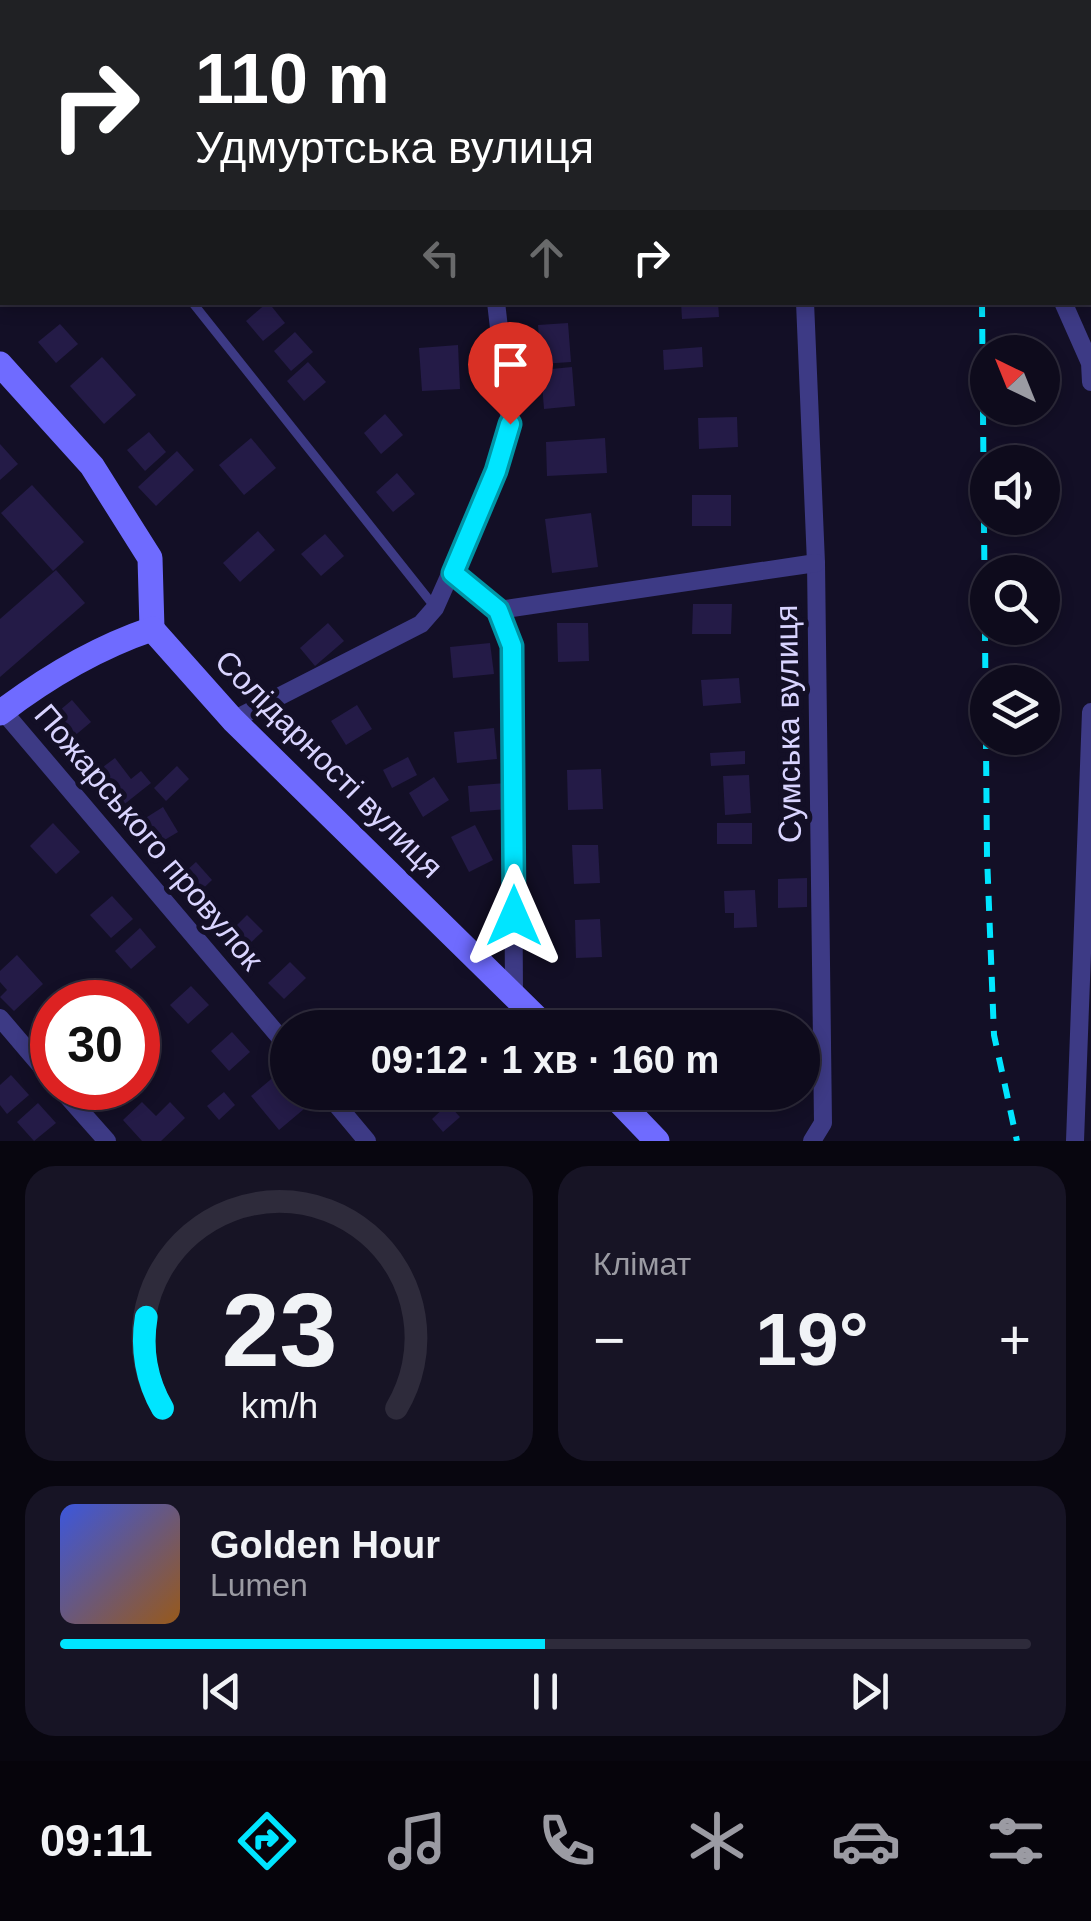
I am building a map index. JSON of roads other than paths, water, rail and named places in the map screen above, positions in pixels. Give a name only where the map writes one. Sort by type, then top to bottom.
[{"type":"street","points":[[232,720],[421,624],[435,608],[496,471],[510,424],[496,305]]},
{"type":"street","name":"Сумська вулиця","points":[[805,305],[816,563],[823,1123],[812,1141]]},
{"type":"street","points":[[1064,305],[1090,363],[1091,382]]},
{"type":"street","points":[[0,364],[92,466],[150,558],[152,629],[65,667],[1,712]]},
{"type":"street","points":[[498,610],[816,563]]},
{"type":"street","points":[[453,573],[498,610],[512,646],[514,994]]},
{"type":"street","name":"Солідарності вулиця","points":[[152,629],[232,720],[530,1010]]},
{"type":"street","name":"Пожарського провулок","points":[[1,712],[270,1027]]},
{"type":"street","points":[[1075,1141],[1091,712]]},
{"type":"street","points":[[0,1018],[30,1053]]},
{"type":"street","points":[[80,1110],[107,1141]]},
{"type":"street","points":[[341,1110],[367,1141]]},
{"type":"street","points":[[628,1110],[658,1141]]},
{"type":"lane","points":[[194,305],[435,608]]},
{"type":"railway","points":[[982,305],[987,856],[994,1035],[1017,1141]]}]
